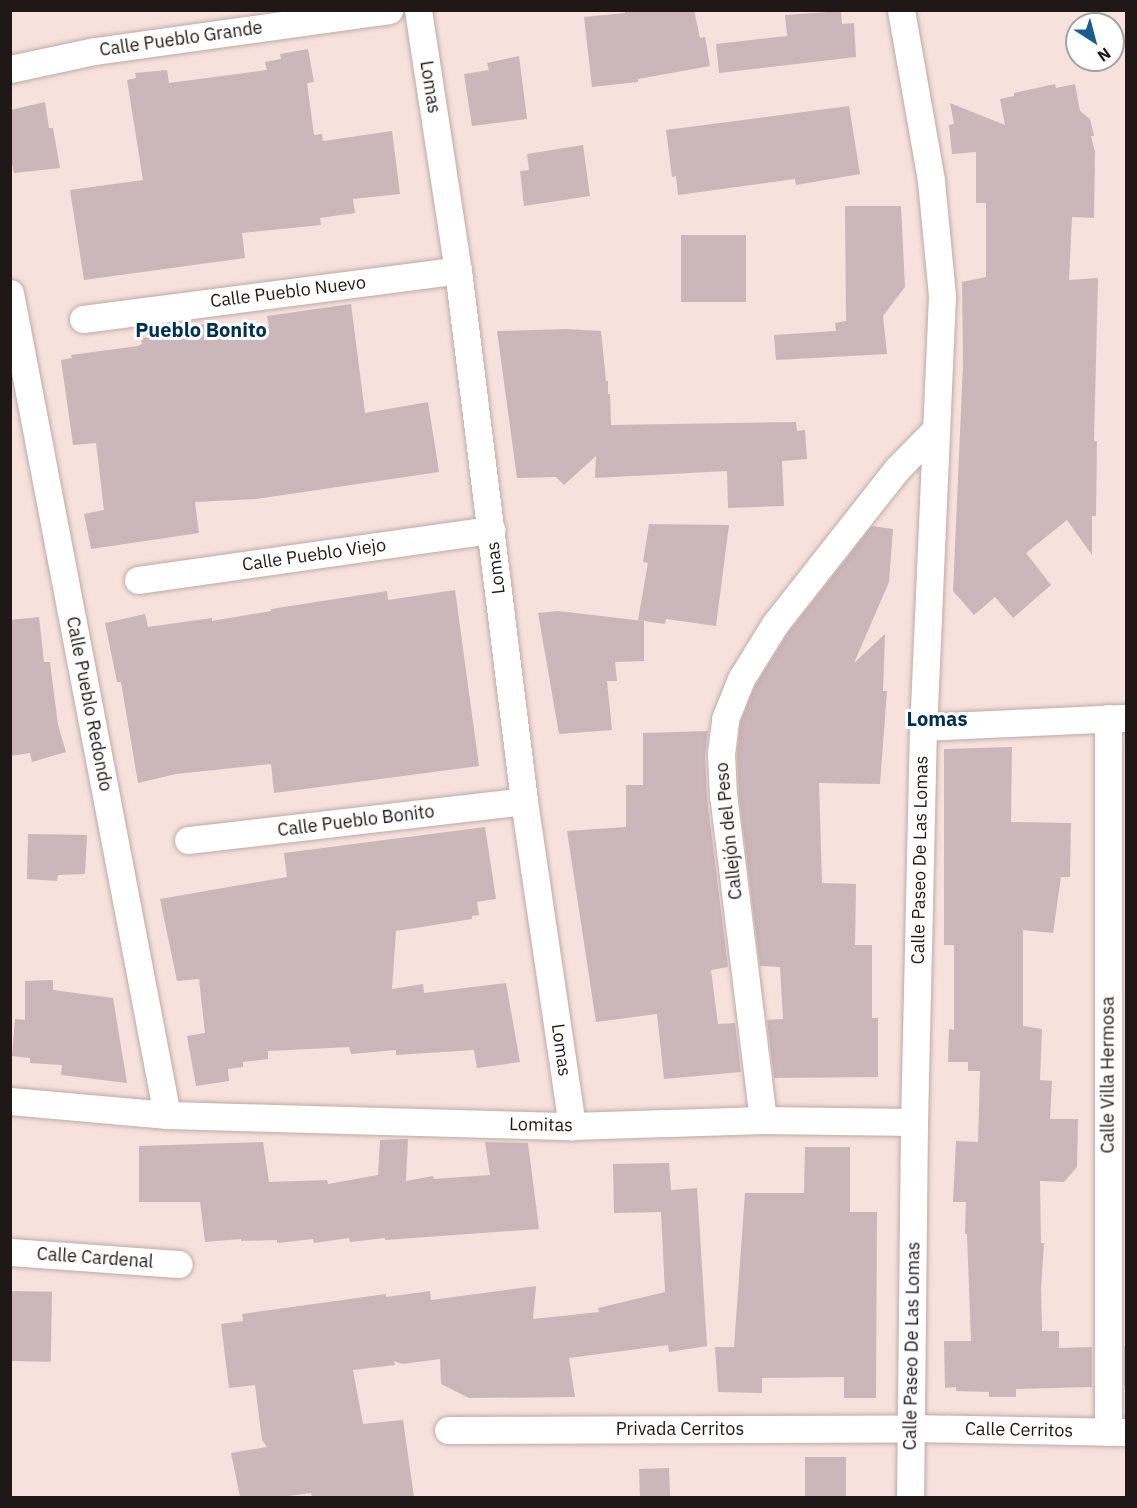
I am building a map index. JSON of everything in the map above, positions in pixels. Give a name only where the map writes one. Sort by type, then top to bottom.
[{"type":"street","name":"Calle Pueblo Grande","points":[[10,69],[94,51],[389,10]]},
{"type":"street","name":"Lomas","points":[[418,10],[458,270],[524,801],[572,1126]]},
{"type":"street","name":"Calle Paseo De Las Lomas","points":[[901,10],[931,181],[942,296],[923,727],[914,1122],[910,1497]]},
{"type":"street","name":"Calle Pueblo Nuevo","points":[[83,319],[458,270]]},
{"type":"street","name":"Calle Pueblo Redondo","points":[[10,293],[167,1115]]},
{"type":"street","name":"Callejón del Peso","points":[[763,1120],[723,796],[721,754],[725,719],[741,679],[775,624],[897,469],[935,430]]},
{"type":"street","name":"Calle Pueblo Viejo","points":[[138,580],[491,530]]},
{"type":"street","points":[[923,727],[1117,718]]},
{"type":"street","name":"Calle Villa Hermosa","points":[[1117,718],[1118,1432]]},
{"type":"street","name":"Calle Pueblo Bonito","points":[[188,840],[524,801]]},
{"type":"street","name":"Lomitas","points":[[10,1101],[167,1115],[572,1126],[763,1120],[914,1122]]},
{"type":"street","name":"Calle Cardenal","points":[[10,1252],[179,1264]]},
{"type":"street","name":"Calle Cerritos","points":[[912,1428],[1118,1432]]},
{"type":"street","name":"Privada Cerritos","points":[[447,1430],[912,1428]]},
{"type":"building","points":[[625,10],[694,10],[700,38],[705,37],[710,66],[638,79],[638,82],[592,87],[584,17],[625,13]]},
{"type":"building","points":[[841,11],[842,24],[854,23],[856,57],[719,73],[716,44],[787,36],[785,15]]},
{"type":"building","points":[[308,49],[314,82],[307,83],[314,135],[322,134],[323,141],[392,131],[400,194],[353,199],[355,213],[320,218],[321,225],[242,233],[245,258],[84,280],[70,190],[143,180],[127,80],[136,78],[135,73],[167,70],[169,83],[267,70],[265,62],[281,59],[280,54]]},
{"type":"building","points":[[519,56],[527,119],[472,126],[464,74],[489,70],[487,63]]},
{"type":"building","points":[[1055,84],[1056,88],[1075,84],[1080,111],[1090,119],[1094,136],[1091,136],[1095,152],[1094,218],[1072,217],[1069,280],[1098,278],[1094,441],[1097,441],[1096,516],[1092,516],[1092,555],[1067,520],[1026,553],[1051,585],[1013,618],[995,597],[974,615],[953,591],[963,365],[962,282],[986,277],[986,203],[976,203],[976,152],[952,154],[949,125],[954,124],[950,103],[1005,125],[1000,99],[1014,96],[1014,93]]},
{"type":"building","points":[[45,102],[49,128],[53,128],[60,168],[14,173],[10,156],[10,110]]},
{"type":"building","points":[[849,106],[860,174],[796,185],[795,179],[678,195],[676,176],[672,177],[666,130]]},
{"type":"building","points":[[583,145],[590,196],[524,206],[520,171],[529,170],[527,154]]},
{"type":"building","points":[[845,206],[901,206],[905,287],[883,316],[887,354],[776,360],[774,335],[836,331],[835,323],[846,321]]},
{"type":"building","points":[[681,235],[746,235],[746,302],[681,302]]},
{"type":"building","points":[[351,304],[365,413],[428,402],[439,472],[256,499],[195,502],[199,533],[91,549],[84,514],[104,510],[96,443],[73,445],[61,360],[72,358],[71,355],[138,346],[142,344],[141,338],[160,336],[159,330],[215,323],[216,334],[269,326],[267,316]]},
{"type":"building","points":[[567,329],[601,331],[606,381],[608,381],[608,394],[610,394],[611,425],[796,422],[797,431],[805,430],[807,459],[782,461],[784,506],[728,508],[727,471],[595,478],[596,456],[564,485],[556,477],[517,478],[497,331]]},
{"type":"building","points":[[649,524],[729,525],[716,626],[666,619],[665,624],[638,620],[648,563],[643,562]]},
{"type":"building","points":[[872,526],[893,529],[889,582],[854,663],[885,634],[883,691],[887,691],[880,784],[819,783],[822,883],[856,884],[855,945],[872,945],[872,1018],[878,1018],[878,1077],[774,1078],[767,1020],[783,1019],[780,967],[760,966],[739,795],[737,755],[740,723],[755,686],[788,633]]},
{"type":"building","points":[[455,590],[479,766],[274,793],[271,764],[176,774],[138,783],[121,682],[117,682],[105,623],[145,614],[148,627],[212,618],[212,621],[271,611],[271,609],[387,591],[388,600]]},
{"type":"building","points":[[558,611],[644,621],[644,661],[615,662],[617,681],[607,681],[612,730],[559,734],[538,613]]},
{"type":"building","points":[[39,617],[44,662],[50,662],[58,725],[66,752],[32,762],[30,753],[10,756],[10,620]]},
{"type":"building","points":[[708,731],[705,755],[707,798],[728,967],[711,970],[718,1024],[735,1023],[741,1072],[664,1079],[657,1014],[596,1022],[567,831],[626,827],[626,785],[643,785],[643,733]]},
{"type":"building","points":[[1012,747],[1011,822],[1071,823],[1070,877],[1061,877],[1053,933],[1023,930],[1023,1026],[1042,1029],[1040,1080],[1052,1081],[1050,1119],[1078,1119],[1077,1167],[1064,1182],[1040,1181],[1041,1243],[1044,1243],[1041,1289],[1042,1331],[1059,1331],[1059,1348],[1092,1347],[1092,1387],[1016,1389],[1016,1397],[989,1397],[989,1392],[956,1391],[956,1387],[945,1388],[944,1341],[971,1341],[967,1234],[965,1234],[966,1202],[953,1202],[956,1141],[978,1142],[980,1071],[968,1071],[968,1062],[948,1062],[949,1029],[954,1030],[954,945],[944,945],[944,749]]},
{"type":"building","points":[[485,827],[496,899],[477,902],[479,915],[472,916],[472,919],[396,931],[392,989],[423,984],[424,993],[506,983],[520,1062],[477,1068],[474,1050],[396,1055],[396,1050],[351,1054],[349,1047],[268,1051],[268,1059],[243,1062],[243,1067],[228,1069],[229,1081],[196,1086],[187,1036],[205,1033],[199,979],[177,981],[160,899],[287,877],[284,853]]},
{"type":"building","points":[[28,834],[87,835],[85,874],[58,875],[57,881],[27,879]]},
{"type":"building","points":[[53,980],[53,990],[113,998],[127,1083],[61,1075],[62,1065],[30,1063],[30,1058],[12,1056],[15,1019],[25,1020],[25,981]]},
{"type":"building","points":[[408,1139],[406,1181],[433,1176],[434,1179],[490,1175],[485,1142],[528,1143],[539,1229],[350,1242],[349,1238],[314,1243],[313,1239],[277,1243],[277,1240],[241,1241],[241,1239],[205,1242],[200,1202],[139,1202],[139,1146],[263,1142],[269,1182],[327,1180],[328,1184],[378,1175],[380,1140]]},
{"type":"building","points":[[805,1147],[850,1147],[850,1212],[877,1212],[876,1398],[844,1398],[844,1377],[762,1378],[762,1393],[718,1392],[715,1347],[734,1347],[745,1193],[804,1193]]},
{"type":"building","points":[[669,1163],[671,1190],[697,1188],[707,1346],[669,1352],[668,1345],[569,1358],[575,1397],[469,1398],[441,1384],[440,1359],[402,1364],[394,1361],[395,1365],[353,1370],[363,1424],[403,1420],[414,1497],[312,1497],[311,1493],[281,1497],[240,1497],[231,1453],[267,1447],[262,1440],[255,1385],[229,1388],[221,1324],[243,1321],[242,1314],[386,1294],[386,1297],[430,1291],[431,1300],[536,1286],[533,1319],[599,1312],[598,1308],[665,1292],[661,1212],[614,1213],[613,1164]]},
{"type":"building","points":[[10,1291],[52,1292],[51,1362],[10,1361]]},
{"type":"building","points":[[1124,1346],[1126,1346],[1126,1386],[1124,1386]]},
{"type":"building","points":[[805,1457],[846,1457],[846,1497],[805,1497]]},
{"type":"building","points":[[669,1468],[670,1497],[640,1498],[639,1469]]},
{"type":"district","name":"Pueblo Bonito","points":[[201,329]]},
{"type":"district","name":"Lomas","points":[[937,718]]}]
